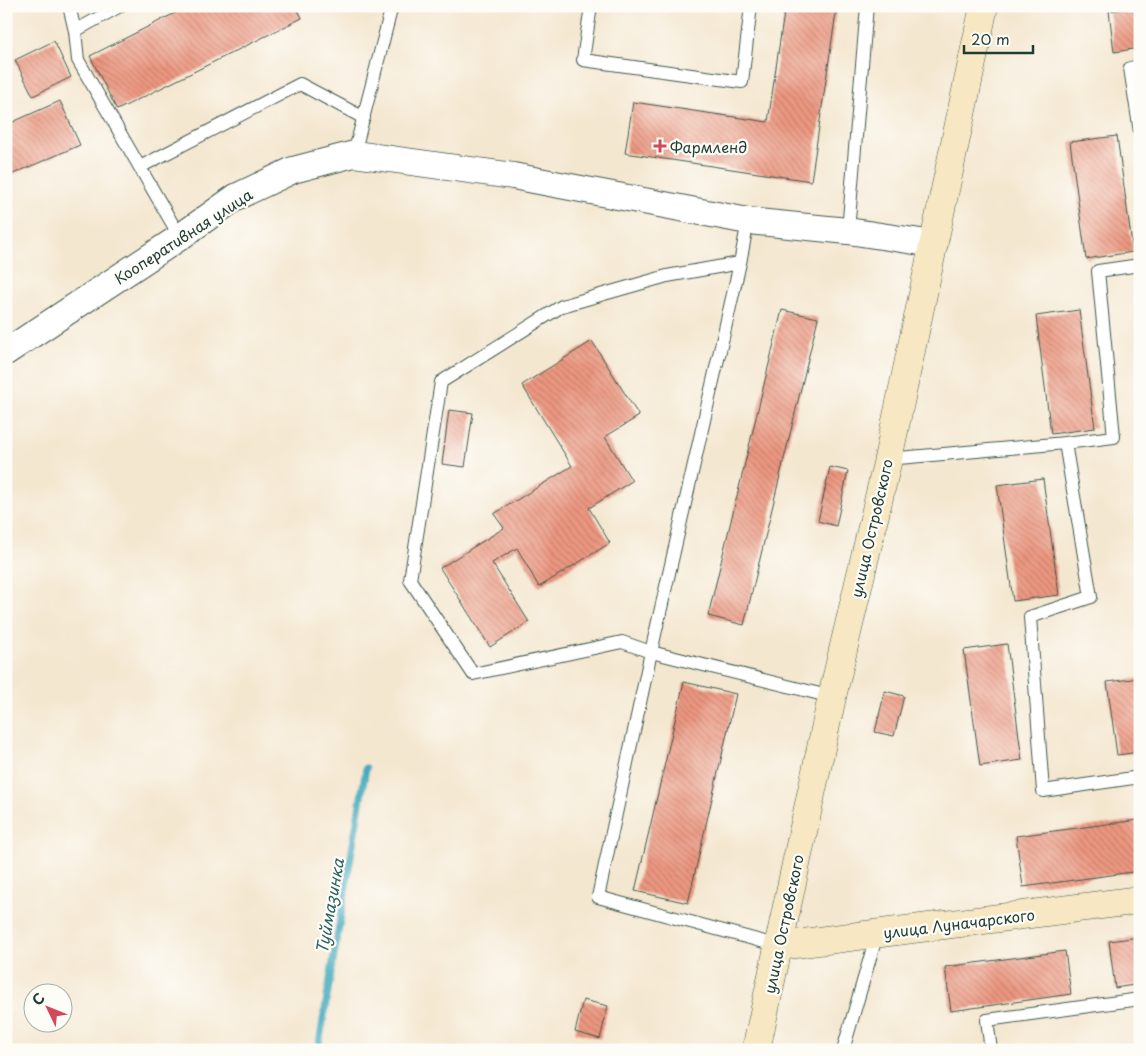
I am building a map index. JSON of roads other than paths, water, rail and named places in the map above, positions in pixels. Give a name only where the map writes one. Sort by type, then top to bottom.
[{"type":"main road","name":"улица Островского","points":[[756,1050],[832,697],[888,459],[984,6]]},
{"type":"main road","name":"улица Луначарского","points":[[779,946],[1140,900]]},
{"type":"street","name":"Кооперативная улица","points":[[6,352],[180,237],[236,197],[293,170],[354,154],[513,176],[748,221],[848,231],[934,244]]},
{"type":"lane","points":[[69,6],[75,31],[78,60],[180,237]]},
{"type":"lane","points":[[75,31],[120,6]]},
{"type":"lane","points":[[354,154],[392,6]]},
{"type":"lane","points":[[591,6],[583,60],[742,82],[751,6]]},
{"type":"lane","points":[[848,231],[866,6]]},
{"type":"lane","points":[[1140,66],[1130,68],[1140,132]]},
{"type":"lane","points":[[140,167],[300,84],[364,118]]},
{"type":"lane","points":[[748,221],[598,897],[779,946]]},
{"type":"lane","points":[[740,263],[667,276],[562,306],[441,382],[410,580],[473,674],[622,642],[651,652],[832,697]]},
{"type":"lane","points":[[888,459],[1114,437],[1098,271],[1140,265]]},
{"type":"lane","points":[[1065,443],[1091,597],[1030,617],[1043,791],[1140,778]]},
{"type":"lane","points":[[843,1050],[876,934]]},
{"type":"lane","points":[[991,1050],[987,1020],[1140,1000]]},
{"type":"waterway","name":"Туймазинка","points":[[318,1050],[366,768]]},
{"type":"place","name":"Фармленд","points":[[660,146]]}]
